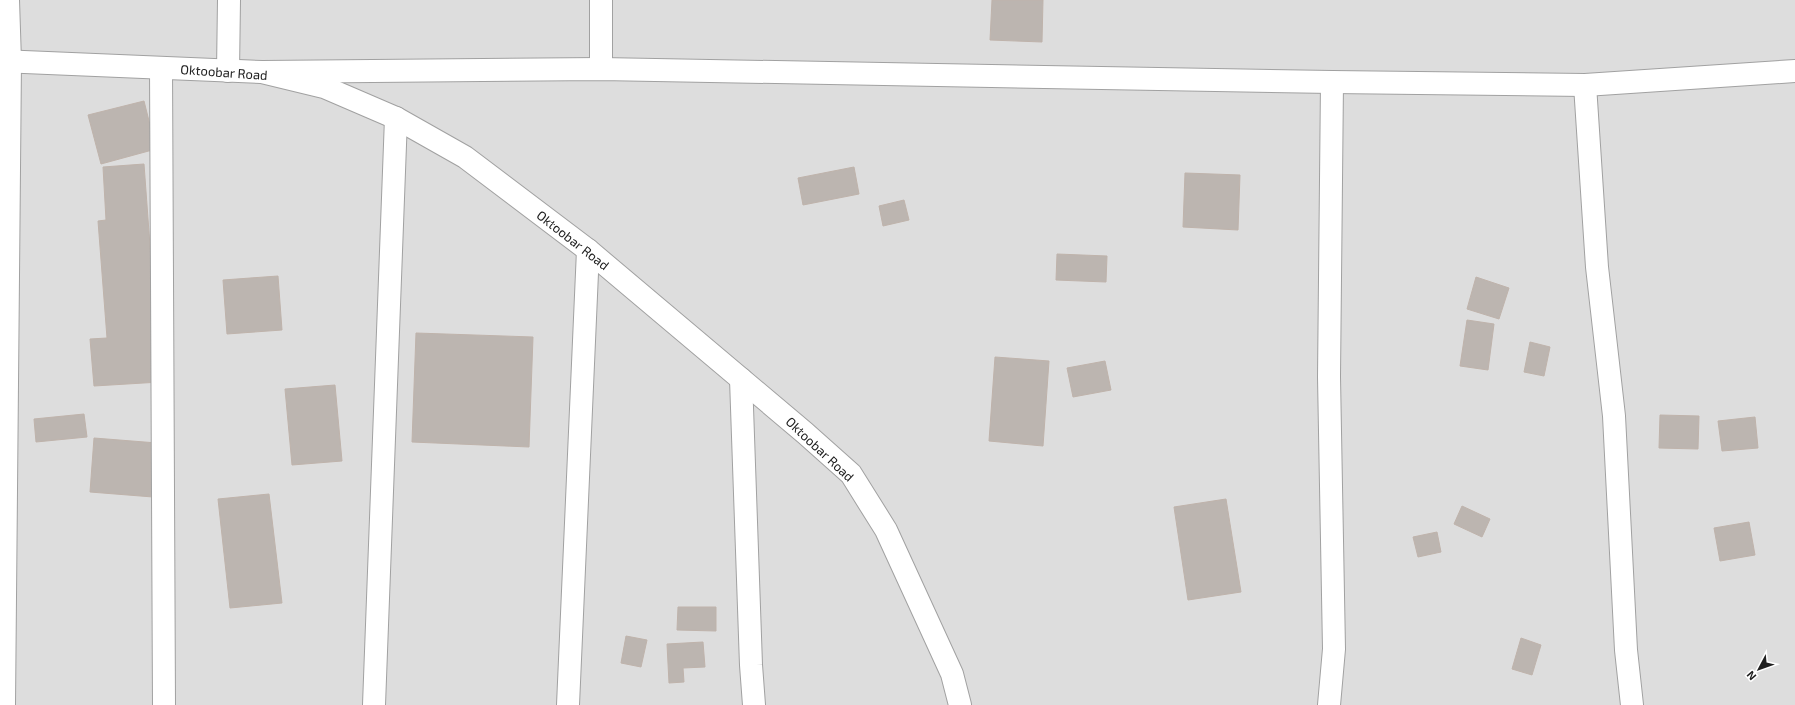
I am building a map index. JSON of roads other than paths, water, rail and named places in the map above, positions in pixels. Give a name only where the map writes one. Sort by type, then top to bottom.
[{"type":"street","points":[[4,705],[5,61],[8,0]]},
{"type":"street","points":[[228,71],[229,0]]},
{"type":"street","points":[[601,0],[602,70]]},
{"type":"street","name":"Oktoobar Road","points":[[5,61],[262,72],[324,87],[396,118],[465,158],[588,250],[805,432],[852,474],[886,530],[952,674],[960,705]]},
{"type":"street","points":[[161,68],[164,705]]},
{"type":"street","points":[[262,72],[602,70],[1585,85],[1795,71]]},
{"type":"street","points":[[1329,705],[1334,649],[1329,377],[1332,82]]},
{"type":"street","points":[[1585,85],[1597,267],[1614,416],[1626,642],[1632,705]]},
{"type":"street","points":[[374,705],[396,118]]},
{"type":"street","points":[[568,705],[588,250]]},
{"type":"street","points":[[741,379],[751,665],[754,705]]}]
